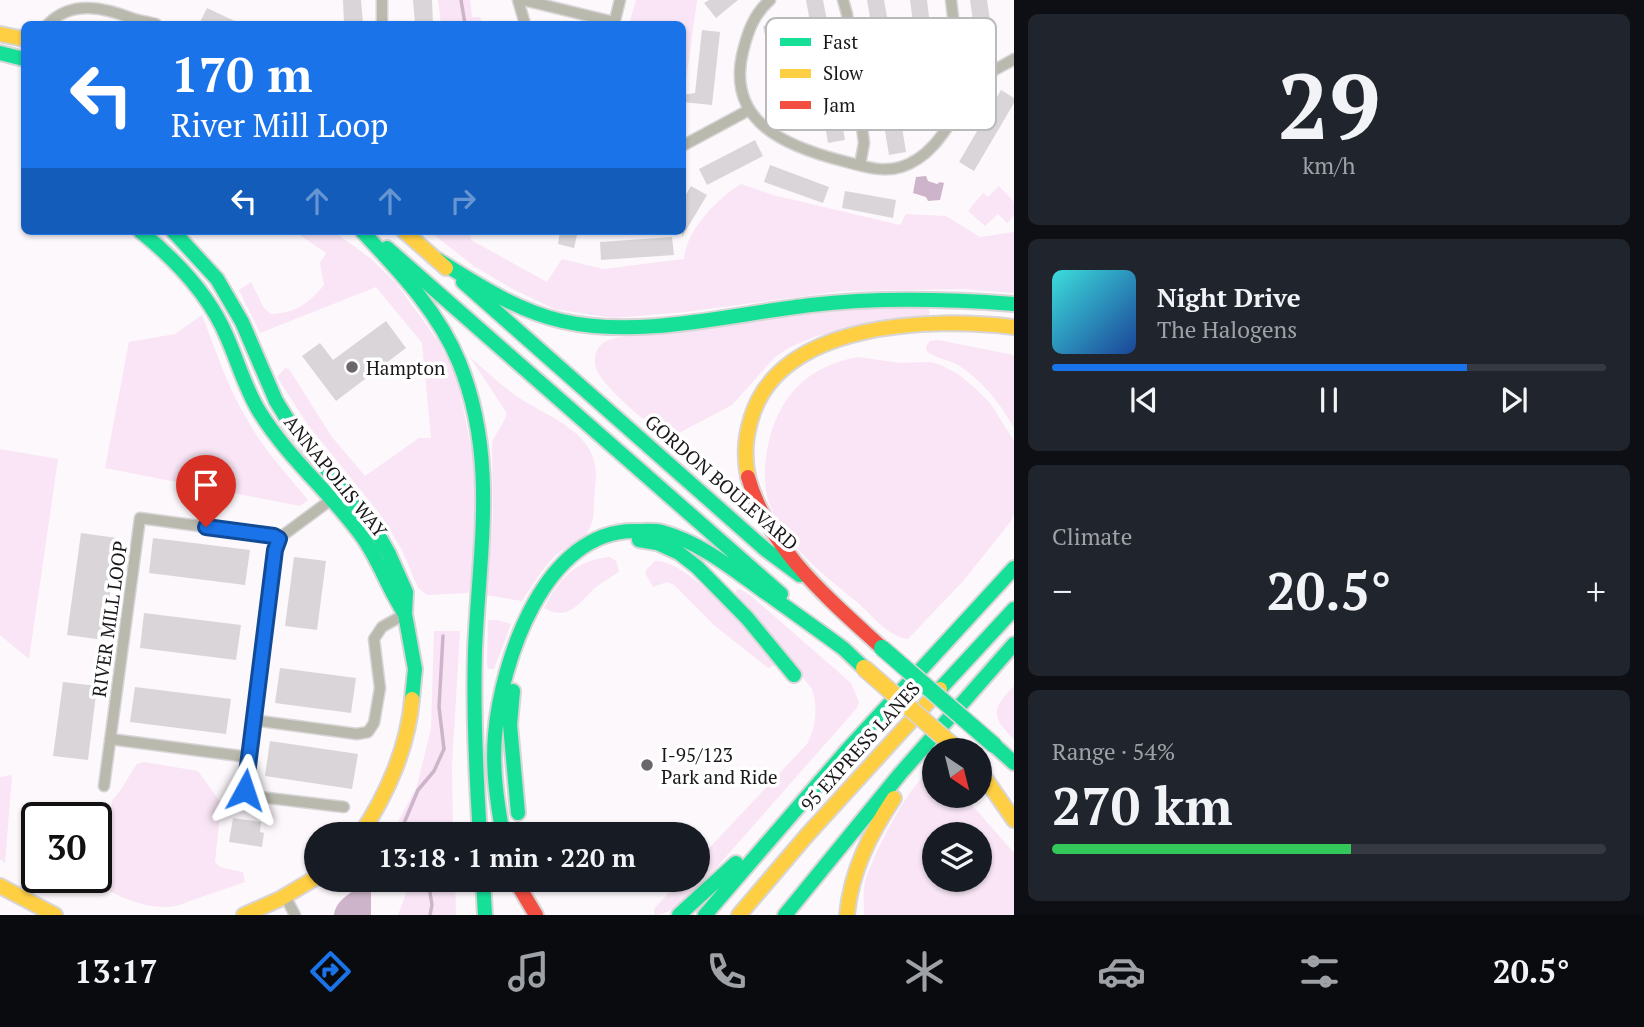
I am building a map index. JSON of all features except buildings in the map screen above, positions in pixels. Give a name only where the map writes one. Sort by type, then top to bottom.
[{"type":"main road","points":[[0,34],[21,38]]},
{"type":"main road","points":[[0,52],[21,58]]},
{"type":"main road","name":"ANNAPOLIS WAY","points":[[145,235],[186,271],[200,291],[223,327],[257,410],[293,460],[332,499],[368,544],[393,597],[405,614]]},
{"type":"main road","name":"ANNAPOLIS WAY","points":[[177,235],[217,279],[242,322],[276,401],[289,422],[368,520],[389,554],[406,592],[405,614],[415,669],[407,728],[397,764],[367,822]]},
{"type":"main road","points":[[368,235],[415,291],[447,339],[467,383],[480,432],[486,499],[476,630],[474,725],[479,822]]},
{"type":"main road","points":[[370,235],[944,738]]},
{"type":"main road","name":"GORDON BOULEVARD","points":[[409,235],[766,550],[816,587],[1014,763]]},
{"type":"main road","points":[[438,260],[504,299],[531,311],[587,326],[641,327],[817,304],[883,299],[1014,304]]},
{"type":"main road","points":[[200,291],[217,279]]},
{"type":"main road","points":[[816,587],[773,530],[748,475],[748,426],[768,383],[797,358],[859,335],[937,323],[982,323],[1014,327]]},
{"type":"main road","points":[[501,822],[495,783],[495,738],[503,681],[517,636],[541,587],[559,566],[585,543],[612,533],[646,529],[675,534],[706,549],[844,649]]},
{"type":"main road","points":[[559,566],[622,541],[657,543],[680,553],[725,595],[794,675]]},
{"type":"main road","points":[[705,915],[773,835],[1014,568]]},
{"type":"main road","name":"95 EXPRESS LANES","points":[[739,915],[808,834],[1014,609]]},
{"type":"main road","points":[[785,915],[900,774],[1013,645]]},
{"type":"main road","points":[[847,915],[853,876],[882,815],[1013,645]]},
{"type":"main road","points":[[511,655],[513,683],[510,725],[518,813]]},
{"type":"main road","points":[[992,780],[1014,799]]},
{"type":"main road","points":[[992,788],[1014,820]]},
{"type":"main road","points":[[679,915],[727,870],[773,835]]},
{"type":"main road","points":[[244,915],[304,885]]},
{"type":"main road","points":[[0,886],[55,915]]},
{"type":"main road","points":[[484,892],[485,915]]},
{"type":"main road","points":[[522,892],[536,915]]},
{"type":"street","points":[[114,10],[122,0]]},
{"type":"street","points":[[382,0],[382,21]]},
{"type":"street","points":[[524,21],[521,0],[606,21]]},
{"type":"street","points":[[615,21],[620,0]]},
{"type":"street","points":[[766,129],[749,110],[741,80],[741,56],[757,13],[770,0]]},
{"type":"street","points":[[843,0],[848,18]]},
{"type":"street","points":[[951,0],[954,18]]},
{"type":"street","points":[[51,21],[63,9],[86,4],[114,10],[136,21]]},
{"type":"street","points":[[996,69],[1014,59]]},
{"type":"street","points":[[686,144],[749,110]]},
{"type":"street","points":[[767,130],[806,151],[887,169],[910,164],[921,158],[945,130]]},
{"type":"street","points":[[860,165],[864,143],[862,130]]},
{"type":"street","points":[[332,499],[279,539],[276,547],[244,785],[248,794],[344,807]]},
{"type":"street","name":"RIVER MILL LOOP","points":[[104,786],[140,518],[274,536],[279,539]]},
{"type":"street","points":[[253,720],[357,734],[368,732],[373,726],[380,688],[374,639],[382,627],[405,614]]},
{"type":"street","points":[[110,740],[247,757]]},
{"type":"street","points":[[285,896],[295,915]]},
{"type":"shaded area","points":[[438,0],[470,0],[472,17],[480,17],[482,21],[441,21]]},
{"type":"shaded area","points":[[636,0],[697,0],[686,81],[686,21],[630,21]]},
{"type":"shaded area","points":[[926,176],[928,181],[944,183],[940,200],[928,201],[926,197],[913,193],[916,177]]},
{"type":"shaded area","points":[[741,184],[773,195],[900,225],[906,214],[946,216],[980,237],[1014,232],[1014,293],[964,289],[842,291],[686,312],[613,318],[554,309],[474,266],[434,235],[470,235],[471,240],[547,282],[562,259],[603,269],[684,259],[690,237],[704,216]]},
{"type":"shaded area","points":[[999,186],[1014,202],[1014,216],[1007,223],[998,214],[985,226],[968,211],[983,193],[988,197]]},
{"type":"shaded area","points":[[300,235],[338,235],[370,258],[396,283],[438,341],[457,376],[478,483],[471,589],[467,593],[427,595],[418,588],[402,550],[380,514],[308,425],[277,377],[285,368],[289,369],[332,437],[365,476],[419,438],[431,438],[422,343],[376,287],[260,333],[239,290],[251,282],[264,308],[271,314],[288,312],[301,306],[324,285],[320,263],[326,253]]},
{"type":"shaded area","points":[[928,306],[930,314],[926,316],[817,336],[790,347],[774,358],[732,405],[675,435],[656,428],[631,409],[608,386],[595,365],[597,351],[603,343],[630,335],[861,307]]},
{"type":"shaded area","points":[[202,315],[234,396],[254,432],[308,500],[300,506],[105,468],[129,342],[175,334]]},
{"type":"shaded area","points":[[938,340],[1014,355],[1014,428],[996,401],[975,378],[958,365],[927,352],[926,347],[930,341]]},
{"type":"shaded area","points":[[470,357],[517,396],[570,429],[588,448],[594,460],[596,477],[590,527],[583,536],[549,562],[522,601],[486,595],[493,518],[492,442],[506,417],[506,412]]},
{"type":"shaded area","points":[[858,357],[900,363],[930,362],[958,374],[990,403],[1014,441],[1014,514],[1011,521],[964,580],[908,639],[887,630],[808,560],[778,522],[765,486],[767,450],[778,415],[786,400],[796,388],[823,368]]},
{"type":"shaded area","points":[[0,449],[58,459],[29,659],[0,635]]},
{"type":"shaded area","points":[[610,557],[616,561],[619,571],[596,587],[573,609],[561,613],[544,608],[569,573],[587,562]]},
{"type":"shaded area","points":[[655,561],[685,572],[702,586],[738,619],[778,663],[768,668],[715,626],[674,585],[667,582],[653,587],[646,570]]},
{"type":"shaded area","points":[[740,589],[750,595],[851,683],[859,702],[857,708],[710,875],[710,847],[807,744],[814,724],[812,689],[736,590]]},
{"type":"shaded area","points":[[488,620],[511,624],[494,669],[488,669],[487,664]]},
{"type":"shaded area","points":[[434,631],[460,631],[452,766],[453,822],[398,822],[417,786],[431,729]]},
{"type":"shaded area","points":[[1014,686],[1014,739],[1001,724],[997,712],[1001,701]]},
{"type":"shaded area","points":[[144,762],[198,771],[221,803],[215,862],[220,867],[243,872],[245,882],[167,907],[132,901],[112,892],[112,800],[137,764]]},
{"type":"shaded area","points":[[12,775],[5,863],[0,859],[0,777]]},
{"type":"shaded area","points":[[922,779],[922,808],[975,808],[987,822],[922,822],[922,892],[992,892],[992,828],[1014,853],[1014,915],[864,915],[865,882],[894,819]]},
{"type":"shaded area","points":[[371,892],[371,915],[334,915],[338,905],[350,893]]},
{"type":"shaded area","points":[[407,892],[455,892],[456,915],[398,915]]},
{"type":"shaded area","points":[[669,892],[694,892],[667,912],[654,915],[654,909]]},
{"type":"waterway","points":[[461,0],[464,21]]},
{"type":"waterway","points":[[404,822],[418,790],[434,771],[444,749],[439,707],[443,636]]},
{"type":"waterway","points":[[430,892],[430,915]]},
{"type":"traffic: fast","points":[[0,53],[21,58]]},
{"type":"traffic: fast","points":[[145,235],[179,266],[211,306],[259,411],[282,444],[361,535],[405,614]]},
{"type":"traffic: fast","points":[[177,235],[217,279],[242,322],[276,401],[289,422],[376,531],[389,554],[406,592],[405,614],[415,669],[412,699]]},
{"type":"traffic: fast","points":[[366,235],[416,292],[450,343],[471,398],[479,434],[483,505],[474,696],[479,822]]},
{"type":"traffic: fast","points":[[387,248],[781,594]]},
{"type":"traffic: fast","points":[[438,260],[529,311],[592,326],[654,326],[811,305],[862,301],[938,300],[1014,304]]},
{"type":"traffic: fast","points":[[463,282],[766,550],[800,575]]},
{"type":"traffic: fast","points":[[501,822],[494,760],[495,735],[499,705],[518,637],[534,604],[553,575],[576,552],[604,536],[656,531],[690,542],[727,564],[844,649],[864,668]]},
{"type":"traffic: fast","points":[[639,540],[657,543],[679,553],[697,567],[747,618],[794,675]]},
{"type":"traffic: fast","points":[[705,915],[849,748],[1014,568]]},
{"type":"traffic: fast","points":[[940,689],[1014,609]]},
{"type":"traffic: fast","points":[[785,915],[900,774],[1014,644]]},
{"type":"traffic: fast","points":[[882,648],[994,745]]},
{"type":"traffic: fast","points":[[513,691],[510,725],[518,813]]},
{"type":"traffic: fast","points":[[994,745],[1014,763]]},
{"type":"traffic: fast","points":[[679,915],[736,863]]},
{"type":"traffic: fast","points":[[484,892],[485,915]]},
{"type":"traffic: slow","points":[[0,34],[21,38]]},
{"type":"traffic: slow","points":[[409,235],[446,268]]},
{"type":"traffic: slow","points":[[748,477],[746,448],[751,419],[767,386],[792,362],[825,344],[862,332],[942,323],[1014,327]]},
{"type":"traffic: slow","points":[[864,668],[944,738]]},
{"type":"traffic: slow","points":[[739,915],[808,834],[940,689]]},
{"type":"traffic: slow","points":[[368,822],[395,770],[406,735],[412,699]]},
{"type":"traffic: slow","points":[[992,788],[1014,820]]},
{"type":"traffic: slow","points":[[847,915],[857,868],[877,825],[894,798]]},
{"type":"traffic: slow","points":[[244,915],[304,885]]},
{"type":"traffic: slow","points":[[0,886],[55,915]]},
{"type":"traffic: jam","points":[[748,477],[757,503],[785,550],[822,592],[882,648]]},
{"type":"traffic: jam","points":[[522,892],[536,915]]},
{"type":"place","name":"Hampton","points":[[352,367]]},
{"type":"place","name":"I-95/123 Park and Ride","points":[[647,765]]},
{"type":"route","points":[[206,527],[274,536],[279,539],[275,550],[245,790]]}]
